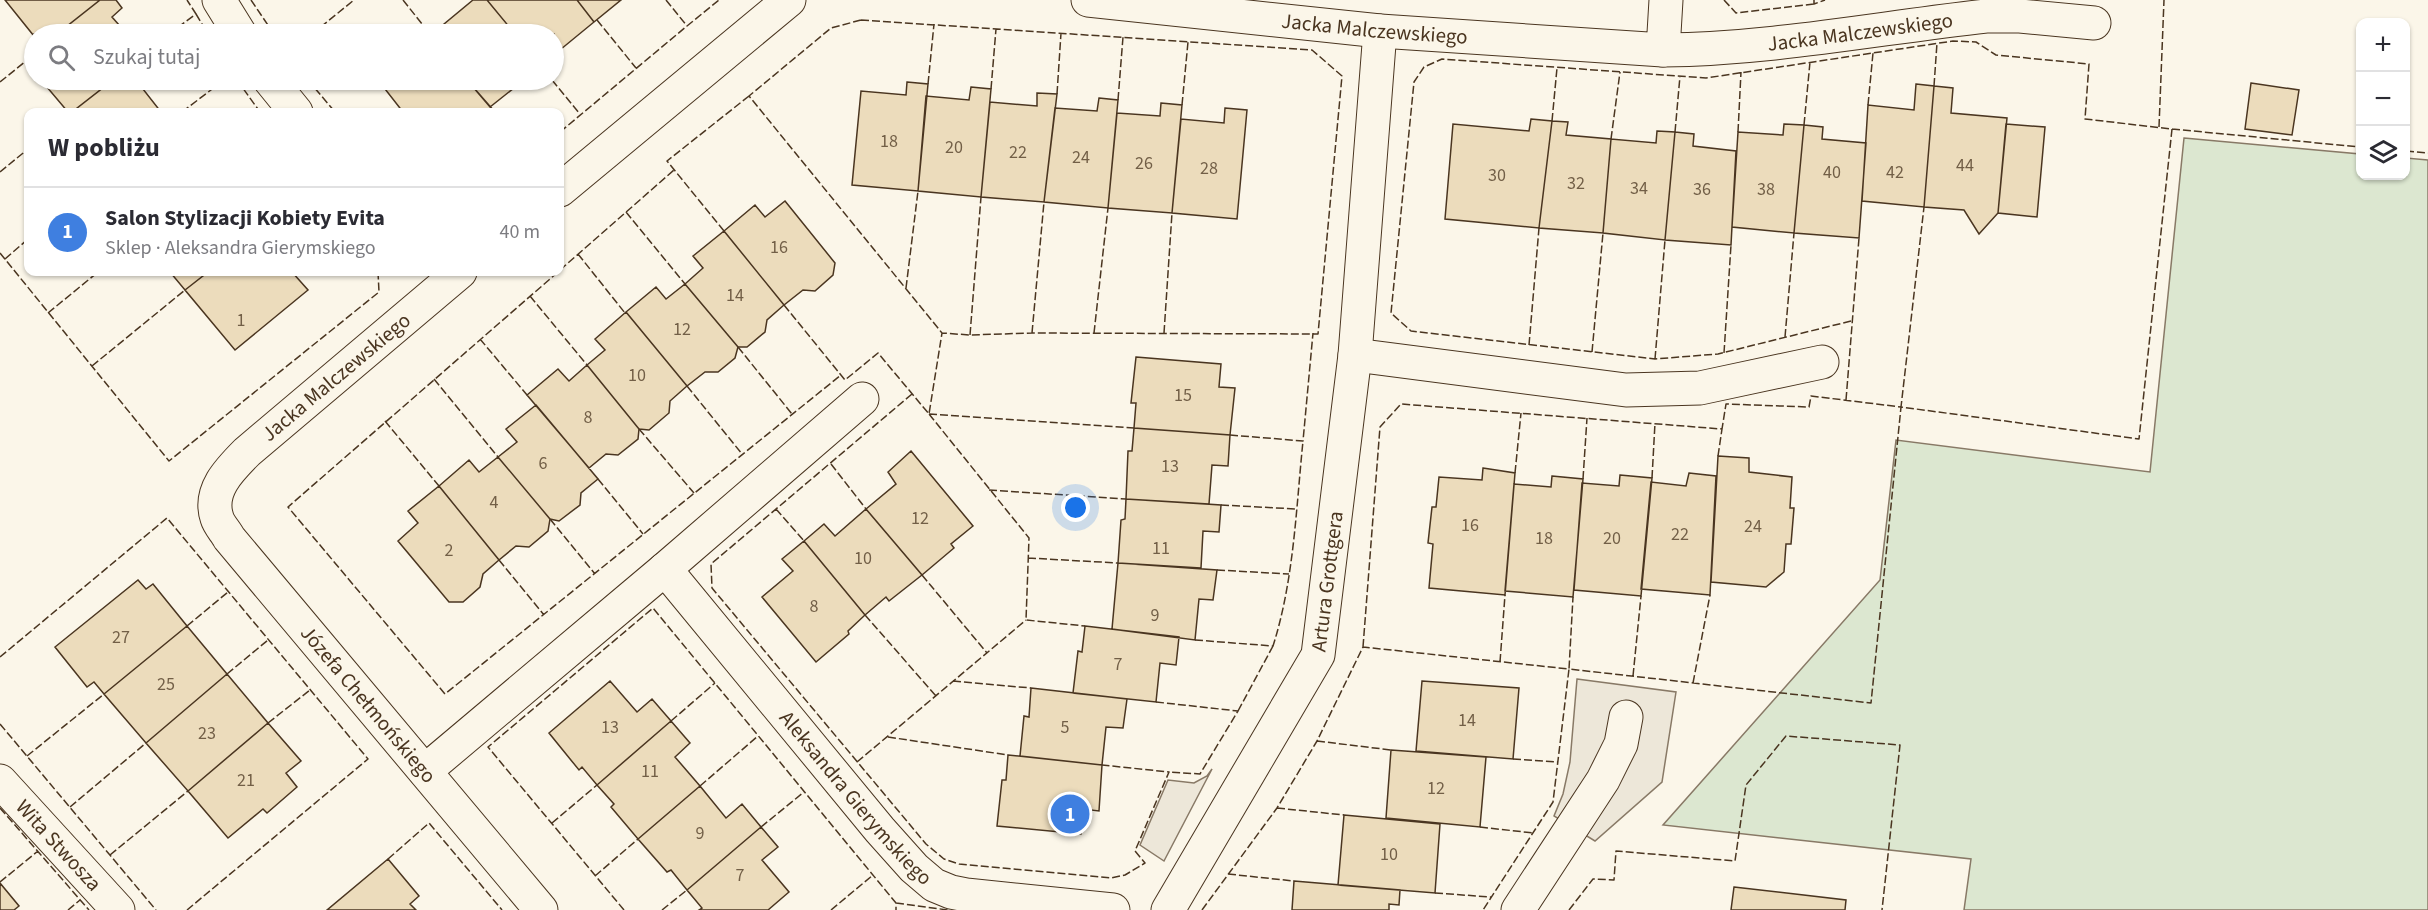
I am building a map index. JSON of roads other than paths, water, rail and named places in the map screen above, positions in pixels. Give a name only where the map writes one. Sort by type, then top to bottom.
[{"type":"street","points":[[219,0],[234,24]]},
{"type":"street","points":[[564,186],[789,0]]},
{"type":"street","name":"Jacka Malczewskiego","points":[[1088,0],[1380,31],[1663,50],[1712,49],[1779,43],[1986,16],[2020,16],[2094,23]]},
{"type":"street","points":[[1663,50],[1666,0]]},
{"type":"street","name":"Artura Grottgera","points":[[1168,910],[1318,655],[1355,355],[1380,31]]},
{"type":"street","points":[[278,90],[293,108]]},
{"type":"street","name":"Jacka Malczewskiego","points":[[218,488],[230,470],[247,452],[440,278]]},
{"type":"street","points":[[1355,355],[1626,390],[1700,388],[1822,362]]},
{"type":"street","points":[[424,771],[665,569],[862,399]]},
{"type":"street","name":"Józefa Chełmońskiego","points":[[218,488],[215,503],[217,518],[230,538],[541,910]]},
{"type":"street","name":"Aleksandra Gierymskiego","points":[[665,569],[880,830],[914,868],[934,885],[966,895],[1113,910]]},
{"type":"street","points":[[1518,910],[1603,780],[1621,744],[1626,717]]},
{"type":"street","name":"Wita Stwosza","points":[[0,781],[118,910]]},
{"type":"place","name":"Salon Stylizacji Kobiety Evita","points":[[1070,814]]}]
